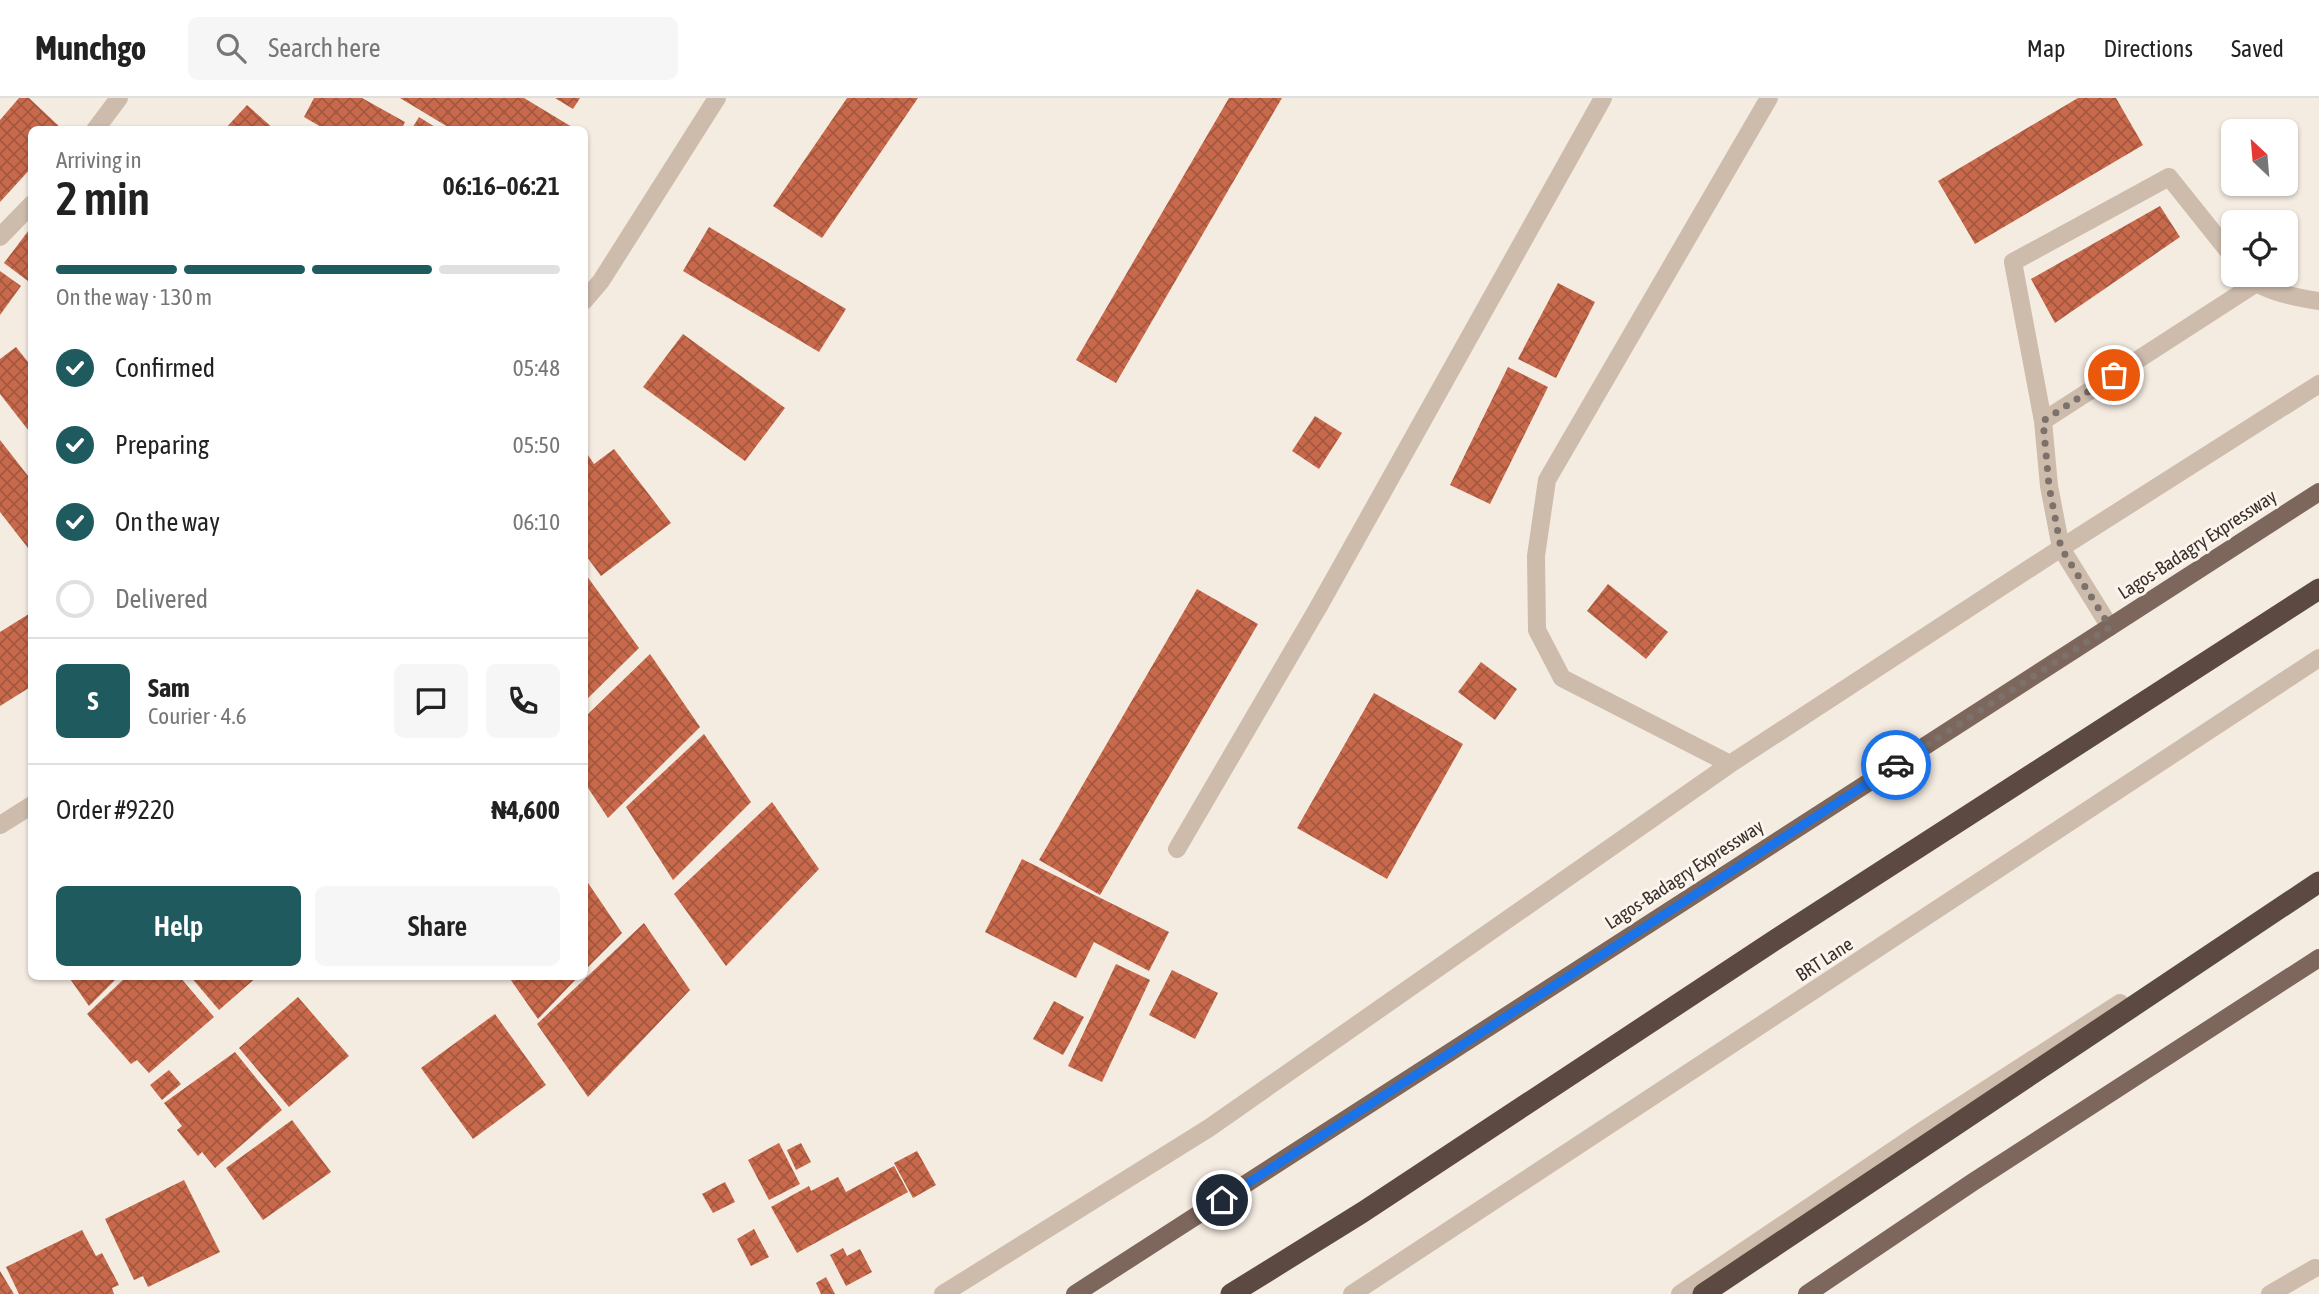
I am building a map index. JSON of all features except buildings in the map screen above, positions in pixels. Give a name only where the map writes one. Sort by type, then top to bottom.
[{"type":"highway","points":[[1231,1294],[1363,1212],[1775,940],[2319,589]]},
{"type":"highway","points":[[1703,1294],[2319,882]]},
{"type":"main road","name":"Lagos-Badagry Expressway","points":[[1075,1294],[2319,492]]},
{"type":"main road","points":[[1807,1294],[1973,1182],[2319,958]]},
{"type":"street","points":[[98,126],[120,98]]},
{"type":"street","points":[[588,296],[601,281],[716,98]]},
{"type":"street","points":[[1177,849],[1319,606],[1603,98]]},
{"type":"street","points":[[1730,764],[1562,678],[1537,630],[1536,556],[1547,480],[1769,98]]},
{"type":"street","points":[[2110,627],[2061,548],[2049,486],[2043,421],[2013,262],[2169,177],[2221,242]]},
{"type":"street","points":[[0,237],[28,208]]},
{"type":"street","points":[[2043,421],[2241,287]]},
{"type":"street","points":[[2271,287],[2304,299],[2319,300]]},
{"type":"street","points":[[943,1294],[1209,1128],[1730,764],[2319,384]]},
{"type":"street","name":"BRT Lane","points":[[1352,1294],[2319,658]]},
{"type":"street","points":[[0,825],[28,808]]},
{"type":"street","points":[[1679,1294],[1925,1129],[2319,874]]},
{"type":"street","points":[[2270,1294],[2315,1268]]},
{"type":"way so far","points":[[1896,765],[2110,627],[2061,548],[2049,486],[2043,421],[2114,375]]},
{"type":"route","points":[[1222,1200],[1896,765]]}]
